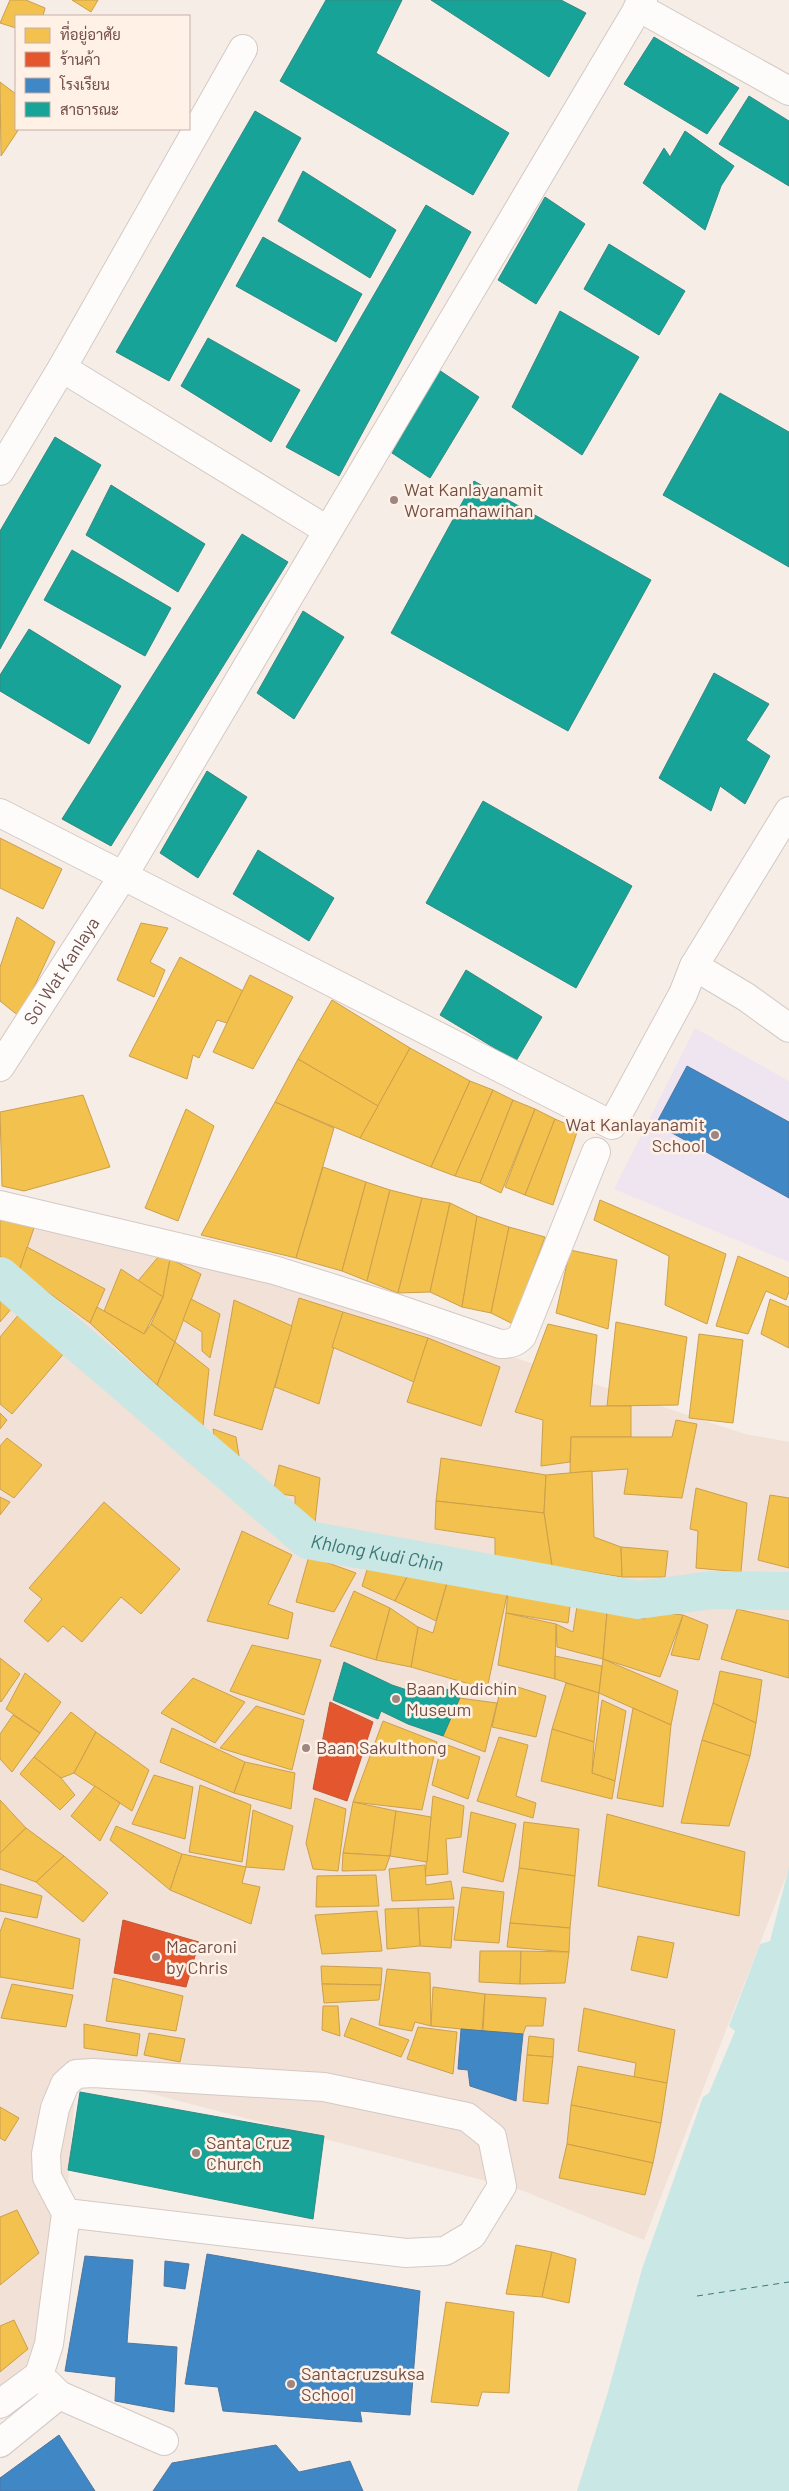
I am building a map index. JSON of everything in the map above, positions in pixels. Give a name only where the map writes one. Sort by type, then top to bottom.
[{"type":"street","points":[[641,4],[789,91]]},
{"type":"street","name":"Soi Wat Kanlaya","points":[[0,1068],[123,876],[641,4]]},
{"type":"street","points":[[0,471],[62,368],[243,49]]},
{"type":"street","points":[[62,368],[327,530]]},
{"type":"street","points":[[0,813],[612,1125],[683,994],[694,966],[789,811]]},
{"type":"street","points":[[694,966],[746,997],[789,1028]]},
{"type":"street","points":[[0,1205],[274,1270],[392,1306],[500,1344],[510,1344],[516,1342],[522,1336],[596,1152]]},
{"type":"street","points":[[0,2404],[40,2375],[49,2344],[66,2213],[47,2177],[46,2154],[54,2108],[65,2084],[76,2074],[93,2073],[324,2087],[467,2117],[492,2137],[502,2186],[472,2235],[444,2251],[406,2253],[66,2213]]},
{"type":"street","points":[[40,2375],[59,2395],[164,2440]]},
{"type":"street","points":[[0,2443],[26,2424],[59,2395]]},
{"type":"shaded area","name":"Wat Kanlayanamit School","points":[[695,1028],[789,1081],[789,1262],[614,1189]]},
{"type":"shaded area","points":[[0,1213],[346,1302],[745,1434],[789,1442],[789,1869],[644,2240],[521,2190],[76,2074],[66,2213],[31,2365],[0,2387]]},
{"type":"water","points":[[789,1867],[789,2491],[577,2491],[608,2392],[642,2269],[703,2097],[709,2093],[735,2031],[729,2026],[760,1944],[770,1941]]},
{"type":"building: ที่อยู่อาศัย","points":[[10,0],[26,0],[45,8],[43,15],[15,15],[15,28],[0,23]]},
{"type":"building: ที่อยู่อาศัย","points":[[72,0],[98,0],[91,12]]},
{"type":"building: ที่อยู่อาศัย","points":[[0,82],[15,93],[15,130],[18,130],[1,156]]},
{"type":"building: ที่อยู่อาศัย","points":[[0,838],[62,869],[43,909],[0,888]]},
{"type":"building: ที่อยู่อาศัย","points":[[17,917],[55,942],[20,1017],[0,1001],[0,967]]},
{"type":"building: ที่อยู่อาศัย","points":[[141,923],[168,928],[150,962],[165,970],[154,997],[117,980]]},
{"type":"building: ที่อยู่อาศัย","points":[[180,957],[243,991],[227,1023],[217,1020],[199,1058],[193,1055],[187,1079],[129,1056]]},
{"type":"building: ที่อยู่อาศัย","points":[[250,975],[293,997],[253,1069],[213,1052]]},
{"type":"building: ที่อยู่อาศัย","points":[[332,1000],[410,1048],[378,1106],[298,1059]]},
{"type":"building: ที่อยู่อาศัย","points":[[410,1048],[470,1081],[431,1167],[360,1138]]},
{"type":"building: ที่อยู่อาศัย","points":[[298,1059],[378,1106],[360,1138],[275,1102]]},
{"type":"building: ที่อยู่อาศัย","points":[[470,1081],[493,1090],[455,1176],[431,1167]]},
{"type":"building: ที่อยู่อาศัย","points":[[493,1090],[513,1100],[480,1183],[455,1176]]},
{"type":"building: ที่อยู่อาศัย","points":[[83,1095],[110,1167],[24,1191],[2,1186],[0,1112]]},
{"type":"building: ที่อยู่อาศัย","points":[[513,1100],[535,1109],[501,1193],[480,1183]]},
{"type":"building: ที่อยู่อาศัย","points":[[275,1102],[334,1128],[296,1258],[201,1235]]},
{"type":"building: ที่อยู่อาศัย","points":[[186,1109],[214,1126],[178,1221],[145,1208]]},
{"type":"building: ที่อยู่อาศัย","points":[[535,1109],[555,1119],[525,1195],[505,1187]]},
{"type":"building: ที่อยู่อาศัย","points":[[555,1119],[578,1129],[553,1205],[525,1195]]},
{"type":"building: ที่อยู่อาศัย","points":[[323,1167],[366,1182],[342,1271],[296,1258]]},
{"type":"building: ที่อยู่อาศัย","points":[[366,1182],[390,1190],[367,1281],[342,1271]]},
{"type":"building: ที่อยู่อาศัย","points":[[390,1190],[422,1198],[398,1293],[367,1281]]},
{"type":"building: ที่อยู่อาศัย","points":[[422,1198],[450,1203],[430,1292],[398,1293]]},
{"type":"building: ที่อยู่อาศัย","points":[[600,1200],[726,1254],[707,1324],[665,1305],[669,1256],[594,1220]]},
{"type":"building: ที่อยู่อาศัย","points":[[450,1203],[477,1216],[462,1307],[430,1292]]},
{"type":"building: ที่อยู่อาศัย","points":[[477,1216],[509,1227],[491,1313],[462,1307]]},
{"type":"building: ที่อยู่อาศัย","points":[[0,1219],[34,1228],[19,1271],[0,1256]]},
{"type":"building: ที่อยู่อาศัย","points":[[509,1227],[545,1237],[513,1324],[491,1313]]},
{"type":"building: ที่อยู่อาศัย","points":[[27,1247],[105,1289],[90,1323],[19,1271]]},
{"type":"building: ที่อยู่อาศัย","points":[[570,1250],[617,1260],[608,1329],[556,1313]]},
{"type":"building: ที่อยู่อาศัย","points":[[159,1256],[170,1259],[163,1297],[138,1281]]},
{"type":"building: ที่อยู่อาศัย","points":[[738,1256],[789,1278],[789,1292],[786,1300],[766,1291],[748,1334],[716,1326]]},
{"type":"building: ที่อยู่อาศัย","points":[[170,1259],[201,1274],[175,1342],[151,1324],[163,1297]]},
{"type":"building: ที่อยู่อาศัย","points":[[121,1269],[163,1297],[144,1334],[104,1311]]},
{"type":"building: ที่อยู่อาศัย","points":[[299,1298],[343,1312],[319,1404],[275,1387]]},
{"type":"building: ที่อยู่อาศัย","points":[[0,1299],[12,1308],[0,1322]]},
{"type":"building: ที่อยู่อาศัย","points":[[191,1299],[220,1314],[210,1358],[202,1351],[202,1332],[183,1320]]},
{"type":"building: ที่อยู่อาศัย","points":[[770,1299],[789,1307],[789,1348],[761,1334]]},
{"type":"building: ที่อยู่อาศัย","points":[[234,1300],[292,1326],[262,1430],[214,1415]]},
{"type":"building: ที่อยู่อาศัย","points":[[97,1307],[144,1334],[151,1324],[175,1342],[157,1385],[90,1323]]},
{"type":"building: ที่อยู่อาศัย","points":[[343,1312],[428,1338],[414,1382],[332,1347]]},
{"type":"building: ที่อยู่อาศัย","points":[[20,1313],[66,1351],[12,1414],[0,1404],[0,1337]]},
{"type":"building: ที่อยู่อาศัย","points":[[616,1322],[687,1337],[678,1405],[607,1406]]},
{"type":"building: ที่อยู่อาศัย","points":[[548,1324],[597,1335],[590,1406],[631,1406],[631,1437],[571,1437],[570,1462],[541,1466],[543,1420],[515,1412]]},
{"type":"building: ที่อยู่อาศัย","points":[[699,1334],[743,1340],[733,1423],[689,1418]]},
{"type":"building: ที่อยู่อาศัย","points":[[428,1338],[500,1367],[481,1426],[407,1402]]},
{"type":"building: ที่อยู่อาศัย","points":[[175,1342],[209,1369],[203,1426],[157,1385]]},
{"type":"building: ที่อยู่อาศัย","points":[[0,1413],[7,1420],[0,1429]]},
{"type":"building: ที่อยู่อาศัย","points":[[676,1420],[697,1424],[682,1498],[624,1494],[628,1469],[570,1473],[571,1437],[672,1437]]},
{"type":"building: ที่อยู่อาศัย","points":[[213,1429],[236,1437],[239,1456],[217,1454]]},
{"type":"building: ที่อยู่อาศัย","points":[[7,1438],[42,1465],[14,1498],[0,1489],[0,1446]]},
{"type":"building: ที่อยู่อาศัย","points":[[441,1458],[546,1475],[544,1513],[436,1501]]},
{"type":"building: ที่อยู่อาศัย","points":[[279,1465],[320,1478],[315,1523],[295,1521],[295,1496],[273,1493]]},
{"type":"building: ที่อยู่อาศัย","points":[[592,1471],[594,1537],[621,1547],[622,1577],[552,1566],[544,1513],[546,1475]]},
{"type":"building: ที่อยู่อาศัย","points":[[696,1488],[747,1503],[741,1572],[696,1568],[698,1531],[690,1529]]},
{"type":"building: ที่อยู่อาศัย","points":[[770,1495],[789,1498],[789,1568],[758,1560]]},
{"type":"building: ที่อยู่อาศัย","points":[[0,1497],[10,1502],[0,1515]]},
{"type":"building: ที่อยู่อาศัย","points":[[436,1501],[544,1513],[552,1566],[495,1560],[495,1538],[435,1529]]},
{"type":"building: ที่อยู่อาศัย","points":[[104,1502],[180,1569],[141,1614],[121,1597],[82,1642],[63,1626],[48,1642],[24,1621],[42,1599],[29,1588]]},
{"type":"building: ที่อยู่อาศัย","points":[[242,1531],[292,1555],[268,1604],[293,1613],[288,1639],[207,1621]]},
{"type":"building: ที่อยู่อาศัย","points":[[621,1547],[668,1551],[665,1577],[622,1577]]},
{"type":"building: ที่อยู่อาศัย","points":[[309,1556],[356,1573],[334,1612],[296,1602]]},
{"type":"building: ที่อยู่อาศัย","points":[[370,1560],[412,1567],[395,1601],[362,1586]]},
{"type":"building: ที่อยู่อาศัย","points":[[412,1567],[447,1583],[436,1621],[395,1601]]},
{"type":"building: ที่อยู่อาศัย","points":[[447,1583],[508,1590],[487,1689],[411,1667],[418,1627],[433,1633]]},
{"type":"building: ที่อยู่อาศัย","points":[[508,1590],[570,1606],[568,1623],[506,1613]]},
{"type":"building: ที่อยู่อาศัย","points":[[354,1591],[390,1608],[376,1660],[330,1646]]},
{"type":"building: ที่อยู่อาศัย","points":[[577,1606],[607,1613],[603,1659],[557,1647],[556,1624],[573,1632]]},
{"type":"building: ที่อยู่อาศัย","points":[[390,1608],[418,1627],[411,1667],[376,1660]]},
{"type":"building: ที่อยู่อาศัย","points":[[737,1609],[789,1621],[789,1678],[721,1659]]},
{"type":"building: ที่อยู่อาศัย","points":[[647,1611],[683,1615],[660,1677],[603,1659],[607,1613],[645,1619]]},
{"type":"building: ที่อยู่อาศัย","points":[[506,1613],[556,1624],[555,1679],[498,1665]]},
{"type":"building: ที่อยู่อาศัย","points":[[683,1615],[708,1625],[699,1660],[671,1655]]},
{"type":"building: ที่อยู่อาศัย","points":[[252,1645],[321,1660],[304,1715],[230,1691]]},
{"type":"building: ที่อยู่อาศัย","points":[[555,1656],[602,1666],[599,1693],[555,1679]]},
{"type":"building: ที่อยู่อาศัย","points":[[0,1658],[20,1674],[1,1702],[0,1701]]},
{"type":"building: ที่อยู่อาศัย","points":[[603,1659],[678,1691],[671,1725],[599,1693]]},
{"type":"building: ที่อยู่อาศัย","points":[[720,1671],[762,1680],[756,1723],[713,1703]]},
{"type":"building: ที่อยู่อาศัย","points":[[25,1673],[61,1702],[40,1733],[6,1709]]},
{"type":"building: ที่อยู่อาศัย","points":[[193,1678],[245,1702],[215,1743],[161,1713]]},
{"type":"building: ที่อยู่อาศัย","points":[[502,1682],[546,1696],[536,1737],[492,1727]]},
{"type":"building: ที่อยู่อาศัย","points":[[566,1683],[599,1693],[594,1742],[552,1729]]},
{"type":"building: ที่อยู่อาศัย","points":[[459,1698],[497,1703],[485,1752],[443,1736]]},
{"type":"building: ที่อยู่อาศัย","points":[[602,1700],[626,1711],[615,1781],[592,1773]]},
{"type":"building: ที่อยู่อาศัย","points":[[713,1703],[756,1723],[750,1756],[702,1740]]},
{"type":"building: ที่อยู่อาศัย","points":[[256,1706],[304,1720],[292,1770],[220,1748]]},
{"type":"building: ที่อยู่อาศัย","points":[[633,1708],[671,1725],[663,1807],[617,1798]]},
{"type":"building: ที่อยู่อาศัย","points":[[71,1712],[96,1732],[74,1773],[61,1778],[34,1757]]},
{"type":"building: ที่อยู่อาศัย","points":[[13,1715],[40,1733],[12,1772],[0,1759],[0,1734]]},
{"type":"building: ที่อยู่อาศัย","points":[[383,1721],[437,1742],[422,1810],[353,1802]]},
{"type":"building: ที่อยู่อาศัย","points":[[172,1728],[245,1762],[234,1793],[160,1762]]},
{"type":"building: ที่อยู่อาศัย","points":[[552,1729],[594,1742],[592,1773],[615,1781],[612,1799],[541,1781]]},
{"type":"building: ที่อยู่อาศัย","points":[[96,1732],[149,1770],[132,1811],[74,1773]]},
{"type":"building: ที่อยู่อาศัย","points":[[499,1737],[528,1745],[516,1796],[536,1803],[533,1818],[477,1801]]},
{"type":"building: ที่อยู่อาศัย","points":[[702,1740],[750,1756],[729,1826],[681,1823]]},
{"type":"building: ที่อยู่อาศัย","points":[[442,1743],[480,1757],[468,1799],[432,1785]]},
{"type":"building: ที่อยู่อาศัย","points":[[34,1757],[61,1778],[75,1795],[60,1810],[20,1774]]},
{"type":"building: ที่อยู่อาศัย","points":[[245,1762],[295,1773],[291,1809],[234,1793]]},
{"type":"building: ที่อยู่อาศัย","points":[[154,1775],[193,1787],[185,1839],[132,1824]]},
{"type":"building: ที่อยู่อาศัย","points":[[200,1785],[251,1805],[242,1862],[189,1852]]},
{"type":"building: ที่อยู่อาศัย","points":[[95,1786],[120,1803],[100,1841],[71,1816]]},
{"type":"building: ที่อยู่อาศัย","points":[[433,1796],[464,1806],[461,1837],[446,1839],[448,1874],[425,1876]]},
{"type":"building: ที่อยู่อาศัย","points":[[315,1798],[346,1809],[338,1871],[313,1869],[306,1843]]},
{"type":"building: ที่อยู่อาศัย","points":[[0,1800],[26,1828],[0,1853]]},
{"type":"building: ที่อยู่อาศัย","points":[[353,1802],[396,1811],[390,1856],[343,1853]]},
{"type":"building: ที่อยู่อาศัย","points":[[253,1810],[293,1826],[284,1870],[246,1867]]},
{"type":"building: ที่อยู่อาศัย","points":[[396,1811],[431,1817],[427,1862],[390,1856]]},
{"type":"building: ที่อยู่อาศัย","points":[[471,1812],[516,1824],[503,1882],[463,1872]]},
{"type":"building: ที่อยู่อาศัย","points":[[607,1814],[745,1852],[739,1916],[598,1886]]},
{"type":"building: ที่อยู่อาศัย","points":[[524,1822],[579,1829],[575,1876],[519,1868]]},
{"type":"building: ที่อยู่อาศัย","points":[[116,1826],[182,1854],[170,1890],[110,1840]]},
{"type":"building: ที่อยู่อาศัย","points":[[26,1828],[64,1856],[36,1882],[0,1869],[0,1853]]},
{"type":"building: ที่อยู่อาศัย","points":[[343,1853],[390,1856],[385,1870],[342,1871]]},
{"type":"building: ที่อยู่อาศัย","points":[[182,1854],[246,1867],[242,1883],[260,1887],[251,1924],[170,1890]]},
{"type":"building: ที่อยู่อาศัย","points":[[64,1856],[108,1893],[83,1922],[36,1882]]},
{"type":"building: ที่อยู่อาศัย","points":[[425,1865],[426,1885],[451,1881],[454,1899],[392,1901],[389,1869]]},
{"type":"building: ที่อยู่อาศัย","points":[[519,1868],[575,1876],[570,1928],[510,1923]]},
{"type":"building: ที่อยู่อาศัย","points":[[376,1875],[379,1906],[316,1907],[317,1876]]},
{"type":"building: ที่อยู่อาศัย","points":[[0,1884],[42,1896],[37,1918],[0,1911]]},
{"type":"building: ที่อยู่อาศัย","points":[[462,1887],[504,1892],[499,1943],[454,1940]]},
{"type":"building: ที่อยู่อาศัย","points":[[454,1907],[451,1948],[420,1946],[418,1908]]},
{"type":"building: ที่อยู่อาศัย","points":[[418,1908],[420,1946],[387,1949],[385,1909]]},
{"type":"building: ที่อยู่อาศัย","points":[[377,1911],[382,1951],[322,1954],[315,1915]]},
{"type":"building: ที่อยู่อาศัย","points":[[5,1918],[80,1939],[73,1989],[0,1977],[0,1932]]},
{"type":"building: ที่อยู่อาศัย","points":[[510,1923],[570,1928],[569,1952],[507,1947]]},
{"type":"building: ที่อยู่อาศัย","points":[[638,1936],[674,1943],[667,1978],[631,1970]]},
{"type":"building: ที่อยู่อาศัย","points":[[480,1951],[521,1951],[520,1984],[479,1982]]},
{"type":"building: ที่อยู่อาศัย","points":[[521,1951],[569,1952],[565,1983],[520,1984]]},
{"type":"building: ที่อยู่อาศัย","points":[[321,1966],[382,1968],[381,1985],[322,1984]]},
{"type":"building: ที่อยู่อาศัย","points":[[387,1969],[430,1973],[431,2026],[415,2022],[412,2031],[379,2025]]},
{"type":"building: ที่อยู่อาศัย","points":[[113,1978],[183,1996],[176,2031],[106,2021]]},
{"type":"building: ที่อยู่อาศัย","points":[[12,1984],[73,1995],[66,2027],[1,2018]]},
{"type":"building: ที่อยู่อาศัย","points":[[322,1984],[381,1985],[379,2000],[324,2003]]},
{"type":"building: ที่อยู่อาศัย","points":[[433,1987],[485,1994],[482,2031],[431,2026]]},
{"type":"building: ที่อยู่อาศัย","points":[[485,1994],[546,1998],[543,2026],[526,2026],[523,2034],[483,2031]]},
{"type":"building: ที่อยู่อาศัย","points":[[323,2006],[338,2006],[340,2036],[322,2030]]},
{"type":"building: ที่อยู่อาศัย","points":[[584,2008],[675,2030],[667,2083],[634,2077],[636,2063],[578,2051]]},
{"type":"building: ที่อยู่อาศัย","points":[[351,2018],[409,2040],[401,2057],[344,2036]]},
{"type":"building: ที่อยู่อาศัย","points":[[84,2024],[140,2034],[137,2056],[84,2048]]},
{"type":"building: ที่อยู่อาศัย","points":[[418,2027],[457,2032],[453,2074],[407,2059]]},
{"type":"building: ที่อยู่อาศัย","points":[[149,2033],[185,2039],[180,2062],[144,2055]]},
{"type":"building: ที่อยู่อาศัย","points":[[529,2036],[554,2039],[553,2057],[527,2055]]},
{"type":"building: ที่อยู่อาศัย","points":[[527,2055],[553,2057],[548,2104],[523,2101]]},
{"type":"building: ที่อยู่อาศัย","points":[[578,2066],[667,2083],[661,2123],[571,2105]]},
{"type":"building: ที่อยู่อาศัย","points":[[571,2105],[661,2123],[653,2163],[567,2144]]},
{"type":"building: ที่อยู่อาศัย","points":[[0,2107],[19,2118],[5,2141],[0,2138]]},
{"type":"building: ที่อยู่อาศัย","points":[[567,2144],[653,2163],[645,2195],[559,2178]]},
{"type":"building: ที่อยู่อาศัย","points":[[17,2210],[39,2253],[0,2285],[0,2217]]},
{"type":"building: ที่อยู่อาศัย","points":[[516,2245],[552,2252],[542,2297],[506,2294]]},
{"type":"building: ที่อยู่อาศัย","points":[[552,2252],[576,2259],[569,2303],[542,2297]]},
{"type":"building: ที่อยู่อาศัย","points":[[446,2302],[514,2312],[509,2393],[482,2392],[478,2406],[431,2402]]},
{"type":"building: ที่อยู่อาศัย","points":[[14,2320],[28,2349],[0,2372],[0,2326]]},
{"type":"building: ร้านค้า","points":[[330,1702],[373,1722],[347,1801],[313,1789]]},
{"type":"building: ร้านค้า","name":"Macaroni by Chris","points":[[123,1920],[199,1942],[186,1987],[114,1973]]},
{"type":"building: โรงเรียน","points":[[687,1066],[789,1122],[789,1198],[656,1124]]},
{"type":"building: โรงเรียน","points":[[461,2029],[523,2034],[516,2101],[470,2086],[468,2070],[458,2069]]},
{"type":"building: โรงเรียน","points":[[207,2254],[420,2291],[410,2415],[360,2411],[362,2422],[223,2411],[218,2387],[185,2384]]},
{"type":"building: โรงเรียน","points":[[85,2256],[133,2260],[127,2343],[177,2347],[174,2412],[115,2401],[116,2377],[65,2371]]},
{"type":"building: โรงเรียน","points":[[165,2261],[189,2264],[185,2289],[164,2286]]},
{"type":"building: โรงเรียน","points":[[59,2435],[95,2491],[0,2491],[0,2478]]},
{"type":"building: โรงเรียน","points":[[276,2445],[299,2472],[350,2461],[363,2491],[153,2491],[172,2463]]},
{"type":"building: สาธารณะ","points":[[326,0],[402,0],[376,53],[509,133],[473,195],[280,81]]},
{"type":"building: สาธารณะ","points":[[431,0],[561,0],[586,13],[549,77]]},
{"type":"building: สาธารณะ","points":[[654,37],[739,88],[707,134],[624,84]]},
{"type":"building: สาธารณะ","points":[[749,96],[789,121],[789,186],[719,144]]},
{"type":"building: สาธารณะ","points":[[255,111],[301,138],[169,381],[116,352]]},
{"type":"building: สาธารณะ","points":[[685,131],[734,166],[721,186],[705,230],[643,183],[664,148],[670,157]]},
{"type":"building: สาธารณะ","points":[[303,171],[396,230],[370,278],[278,221]]},
{"type":"building: สาธารณะ","points":[[545,197],[585,224],[536,304],[498,280]]},
{"type":"building: สาธารณะ","points":[[426,205],[471,232],[339,476],[286,447]]},
{"type":"building: สาธารณะ","points":[[263,237],[362,294],[336,342],[236,286]]},
{"type":"building: สาธารณะ","points":[[609,244],[685,291],[659,335],[584,289]]},
{"type":"building: สาธารณะ","points":[[560,311],[639,357],[582,455],[512,407]]},
{"type":"building: สาธารณะ","points":[[208,338],[300,390],[271,442],[181,386]]},
{"type":"building: สาธารณะ","points":[[439,370],[479,397],[430,478],[392,453]]},
{"type":"building: สาธารณะ","points":[[720,393],[789,432],[789,567],[663,495]]},
{"type":"building: สาธารณะ","points":[[55,437],[101,465],[0,649],[0,531]]},
{"type":"building: สาธารณะ","points":[[474,481],[651,580],[568,731],[391,633]]},
{"type":"building: สาธารณะ","points":[[111,485],[205,544],[178,592],[86,535]]},
{"type":"building: สาธารณะ","points":[[242,534],[288,562],[111,846],[62,819]]},
{"type":"building: สาธารณะ","points":[[72,550],[171,608],[145,656],[44,600]]},
{"type":"building: สาธารณะ","points":[[303,611],[344,637],[294,719],[257,693]]},
{"type":"building: สาธารณะ","points":[[29,629],[121,686],[89,744],[0,691],[0,675]]},
{"type":"building: สาธารณะ","points":[[714,673],[769,704],[746,740],[770,756],[745,804],[720,786],[711,811],[659,778]]},
{"type":"building: สาธารณะ","points":[[207,771],[247,797],[198,878],[160,853]]},
{"type":"building: สาธารณะ","points":[[483,801],[632,886],[576,988],[426,903]]},
{"type":"building: สาธารณะ","points":[[258,850],[334,898],[309,941],[233,894]]},
{"type":"building: สาธารณะ","points":[[466,970],[542,1017],[516,1061],[440,1015]]},
{"type":"building: สาธารณะ","name":"Baan Kudichin Museum","points":[[344,1662],[392,1685],[419,1694],[429,1685],[462,1693],[443,1736],[408,1724],[381,1711],[378,1719],[333,1700]]},
{"type":"building: สาธารณะ","name":"Santa Cruz Church","points":[[80,2092],[324,2136],[313,2219],[68,2170]]},
{"type":"waterway","name":"Khlong Kudi Chin","points":[[0,1276],[308,1540],[638,1600],[712,1590],[789,1591]]},
{"type":"ferry route","points":[[697,2296],[789,2282]]},
{"type":"place","name":"Wat Kanlayanamit Woramahawihan","points":[[394,500]]},
{"type":"place","name":"Wat Kanlayanamit School","points":[[715,1135]]},
{"type":"place","name":"Baan Kudichin Museum","points":[[396,1699]]},
{"type":"place","name":"Baan Sakulthong","points":[[306,1748]]},
{"type":"place","name":"Macaroni by Chris","points":[[156,1957]]},
{"type":"place","name":"Santa Cruz Church","points":[[196,2153]]},
{"type":"place","name":"Santacruzsuksa School","points":[[291,2384]]}]
